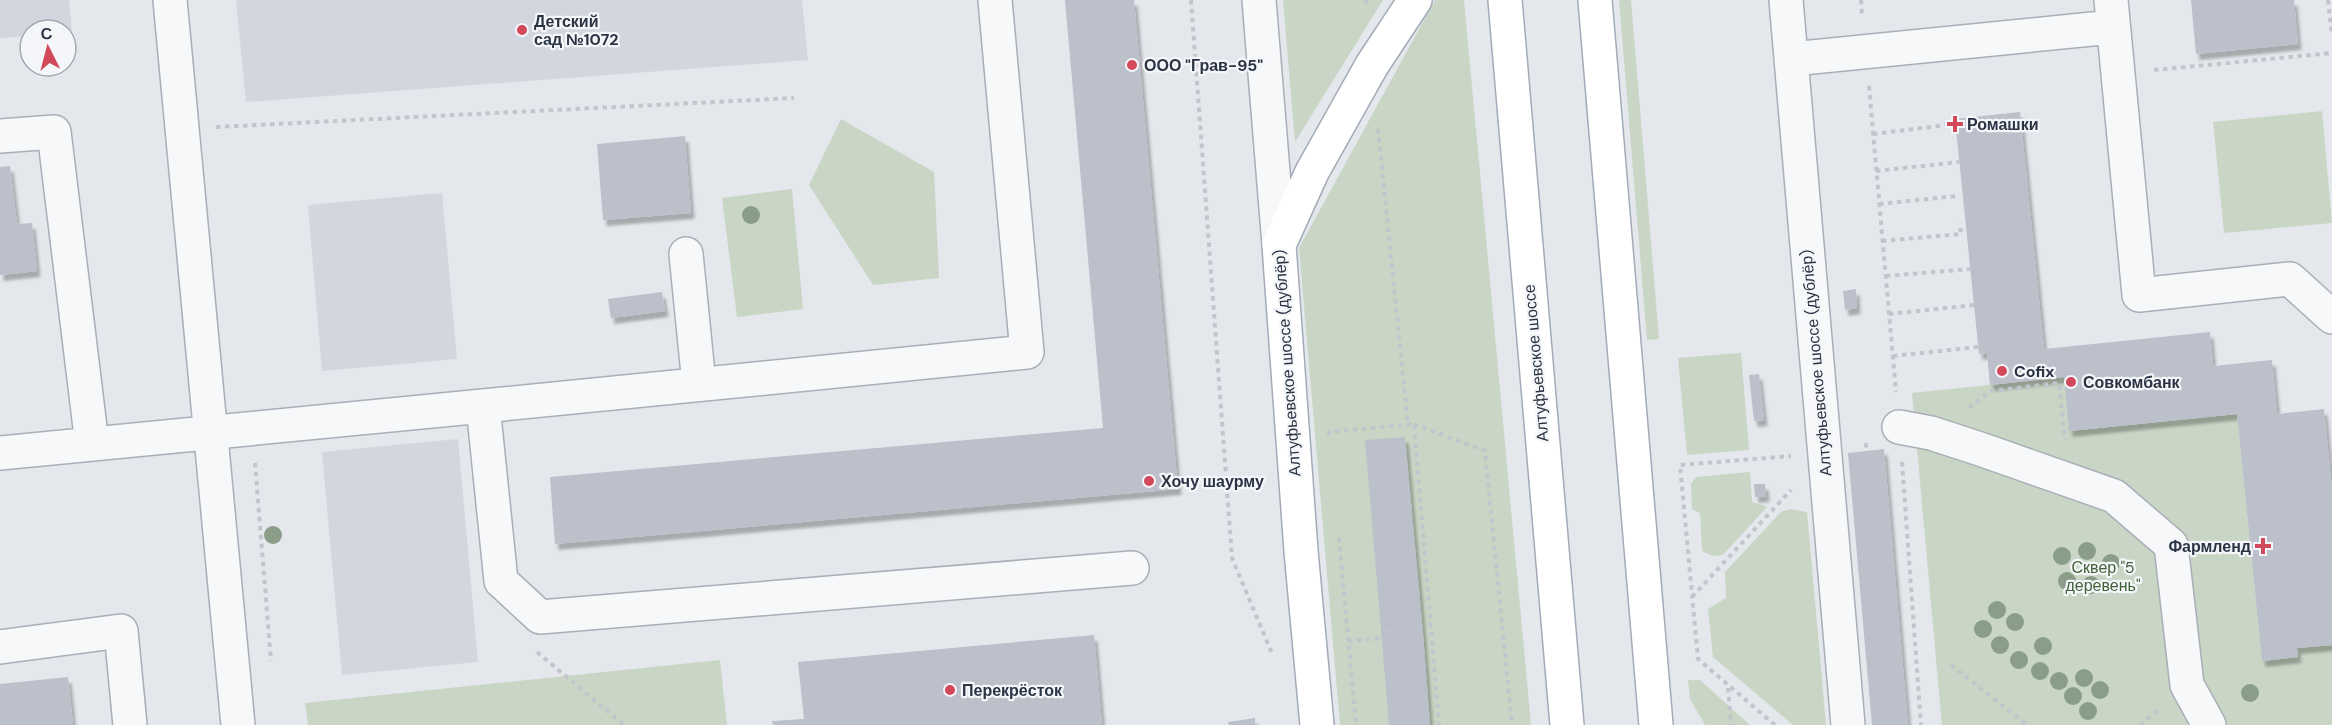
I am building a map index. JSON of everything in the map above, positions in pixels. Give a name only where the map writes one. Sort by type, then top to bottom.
[{"type":"main road","points":[[1279,245],[1312,172],[1328,143],[1372,65],[1415,0]]},
{"type":"main road","name":"Алтуфьевское шоссе","points":[[1505,0],[1567,725]]},
{"type":"main road","points":[[1594,0],[1656,725]]},
{"type":"main road","name":"Алтуфьевское шоссе (дублёр)","points":[[1279,245],[1301,551],[1317,725]]},
{"type":"street","points":[[170,0],[238,725]]},
{"type":"street","points":[[0,453],[1027,352],[995,0]]},
{"type":"street","name":"Алтуфьевское шоссе (дублёр)","points":[[1259,0],[1279,245]]},
{"type":"street","name":"Алтуфьевское шоссе (дублёр)","points":[[1786,0],[1848,725]]},
{"type":"street","points":[[1792,59],[1866,52],[2111,14],[2139,295],[2290,279],[2332,317]]},
{"type":"street","points":[[0,136],[54,132],[92,444]]},
{"type":"street","points":[[686,254],[699,384]]},
{"type":"street","points":[[483,406],[501,581],[540,617],[1132,568]]},
{"type":"street","points":[[1899,427],[1931,433],[2114,496],[2171,545],[2187,685],[2209,725]]},
{"type":"street","points":[[0,647],[122,631],[130,725]]},
{"type":"path","points":[[1191,0],[1232,558],[1275,660]]},
{"type":"path","points":[[1366,0],[1367,11]]},
{"type":"path","points":[[1861,0],[1899,427],[1921,725]]},
{"type":"path","points":[[2328,0],[2332,35]]},
{"type":"path","points":[[2117,74],[2332,53]]},
{"type":"path","points":[[182,129],[794,98]]},
{"type":"path","points":[[1378,123],[1408,424]]},
{"type":"path","points":[[1873,134],[1955,124]]},
{"type":"path","points":[[1876,171],[1959,162]]},
{"type":"path","points":[[1879,204],[1957,196]]},
{"type":"path","points":[[1882,242],[1961,234],[1960,223]]},
{"type":"path","points":[[1886,276],[1970,269]]},
{"type":"path","points":[[1889,314],[1974,305]]},
{"type":"path","points":[[1893,356],[1978,347]]},
{"type":"path","points":[[1931,433],[1990,391],[2059,383],[2068,480]]},
{"type":"path","points":[[1414,423],[1439,725]]},
{"type":"path","points":[[1330,443],[1329,432],[1414,423],[1485,451],[1512,725]]},
{"type":"path","points":[[252,429],[271,666]]},
{"type":"path","points":[[1866,443],[1866,451]]},
{"type":"path","points":[[1680,465],[1698,659],[1775,725]]},
{"type":"path","points":[[1692,597],[1796,485]]},
{"type":"path","points":[[1338,536],[1356,725]]},
{"type":"path","points":[[1389,629],[1389,637]]},
{"type":"path","points":[[1423,634],[1431,632]]},
{"type":"path","points":[[1348,641],[1382,638]]},
{"type":"path","points":[[533,644],[539,654],[624,725]]},
{"type":"path","points":[[1951,665],[2027,725]]},
{"type":"path","points":[[1728,688],[1731,725]]},
{"type":"shaded area","points":[[0,0],[69,0],[71,18],[18,18],[18,37],[0,38]]},
{"type":"shaded area","name":"Детский сад №1072","points":[[236,0],[802,0],[808,60],[246,102]]},
{"type":"shaded area","points":[[442,193],[457,359],[322,371],[308,205]]},
{"type":"shaded area","points":[[458,439],[478,662],[342,675],[322,452]]},
{"type":"green space","points":[[1283,0],[1383,0],[1295,142]]},
{"type":"green space","points":[[1435,0],[1464,0],[1531,725],[1340,725],[1299,248]]},
{"type":"green space","points":[[1619,0],[1631,0],[1659,339],[1647,340]]},
{"type":"green space","points":[[2322,111],[2332,223],[2224,233],[2213,122]]},
{"type":"green space","points":[[841,119],[934,172],[939,278],[873,285],[809,185]]},
{"type":"green space","points":[[792,189],[803,309],[737,317],[722,198]]},
{"type":"green space","points":[[1741,353],[1749,450],[1687,455],[1678,358]]},
{"type":"green space","name":"Сквер \"5 деревень\"","points":[[2064,377],[2070,431],[2237,414],[2262,661],[2297,657],[2297,648],[2332,645],[2332,725],[1942,725],[1912,393]]},
{"type":"green space","points":[[1750,472],[1752,502],[1767,507],[1723,555],[1713,556],[1702,551],[1700,513],[1692,509],[1691,484],[1696,477]]},
{"type":"green space","points":[[1790,509],[1807,512],[1826,725],[1793,725],[1713,657],[1708,609],[1726,598],[1725,572],[1781,512]]},
{"type":"green space","points":[[720,660],[727,725],[308,725],[305,703]]},
{"type":"green space","points":[[1688,680],[1700,680],[1750,725],[1705,725],[1690,699]]},
{"type":"building","points":[[1065,0],[1134,0],[1178,489],[555,544],[550,477],[1103,428]]},
{"type":"building","points":[[2191,0],[2294,0],[2298,44],[2196,54]]},
{"type":"building","points":[[2020,112],[2044,349],[2210,332],[2213,366],[2272,360],[2277,414],[2324,409],[2332,490],[2332,645],[2297,648],[2298,657],[2262,661],[2237,414],[2069,431],[2064,377],[1990,385],[1987,353],[1979,354],[1955,119]]},
{"type":"building","points":[[685,136],[691,213],[603,220],[597,144]]},
{"type":"building","points":[[10,166],[17,224],[32,223],[37,271],[0,275],[0,167]]},
{"type":"building","points":[[1856,289],[1857,308],[1845,310],[1843,291]]},
{"type":"building","points":[[662,292],[665,311],[611,318],[608,299]]},
{"type":"building","points":[[1759,374],[1764,420],[1754,421],[1749,375]]},
{"type":"building","points":[[1405,437],[1430,725],[1389,725],[1365,440]]},
{"type":"building","points":[[1884,449],[1908,725],[1872,725],[1848,453]]},
{"type":"building","points":[[1754,484],[1765,484],[1766,496],[1755,497]]},
{"type":"building","name":"Перекрёсток","points":[[1094,635],[1102,725],[773,725],[772,721],[804,719],[798,662]]},
{"type":"building","points":[[68,677],[73,725],[0,725],[0,684]]},
{"type":"building","points":[[1255,718],[1255,725],[1229,725],[1228,722]]},
{"type":"place","name":"Детский сад №1072","points":[[522,30]]},
{"type":"place","name":"ООО \"Грав-95\"","points":[[1132,65]]},
{"type":"place","name":"Ромашки","points":[[1955,124]]},
{"type":"place","name":"Cofix","points":[[2002,371]]},
{"type":"place","name":"Совкомбанк","points":[[2071,382]]},
{"type":"place","name":"Хочу шаурму","points":[[1149,481]]},
{"type":"place","name":"Фармленд","points":[[2263,546]]},
{"type":"place","name":"Перекрёсток","points":[[950,690]]}]
